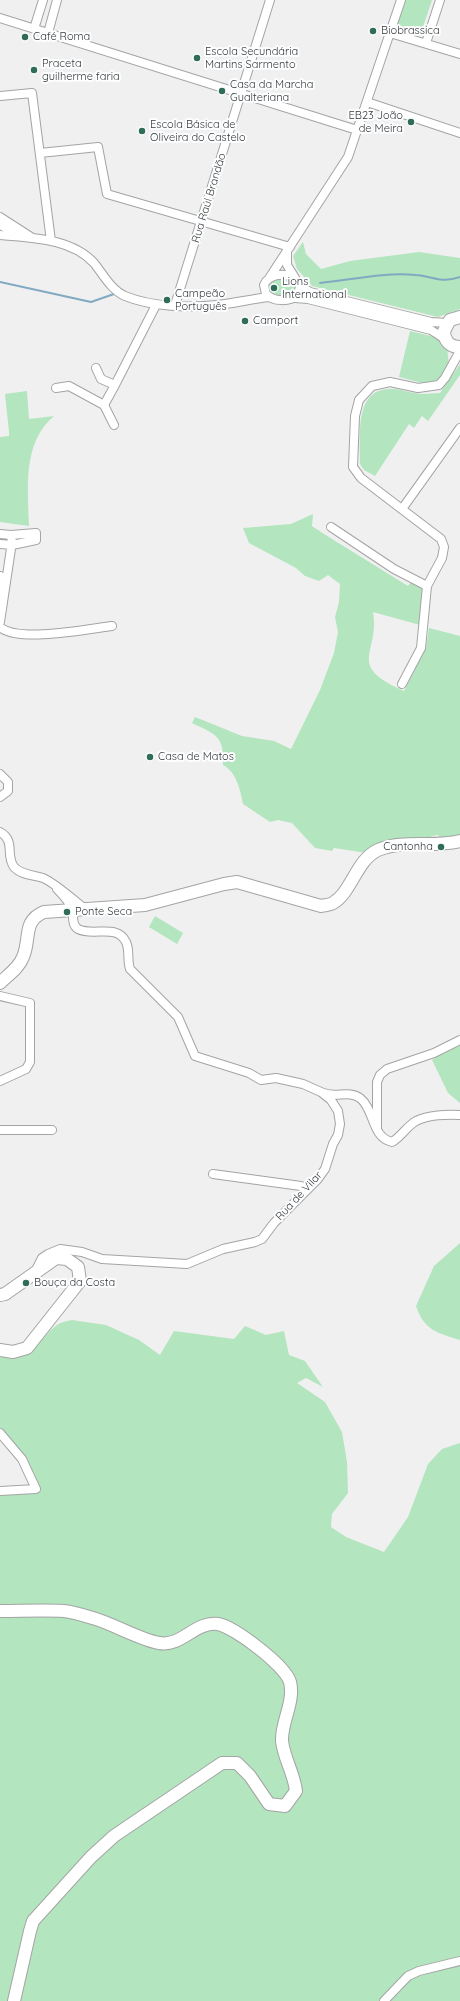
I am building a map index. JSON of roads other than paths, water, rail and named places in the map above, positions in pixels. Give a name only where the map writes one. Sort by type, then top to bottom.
[{"type":"street","points":[[34,28],[43,0]]},
{"type":"street","points":[[48,33],[57,0]]},
{"type":"street","name":"Rua Raúl Brandão","points":[[176,305],[270,0]]},
{"type":"street","points":[[249,299],[270,277],[348,157],[401,0]]},
{"type":"street","points":[[426,43],[440,0]]},
{"type":"street","points":[[0,18],[357,130]]},
{"type":"street","points":[[390,33],[460,54]]},
{"type":"street","points":[[0,96],[32,93],[51,241]]},
{"type":"street","points":[[367,102],[460,133]]},
{"type":"street","points":[[40,154],[98,147],[107,194],[202,220],[289,249]]},
{"type":"street","points":[[0,217],[34,239]]},
{"type":"street","points":[[0,225],[10,231],[34,239]]},
{"type":"street","points":[[0,235],[51,241],[74,249],[93,262],[115,290],[124,296],[156,305],[217,305],[269,297],[274,299],[290,300],[295,298],[308,299],[431,330],[452,343]]},
{"type":"street","points":[[289,249],[287,265],[300,286],[316,293],[431,322],[447,323]]},
{"type":"street","points":[[270,277],[291,276],[295,278]]},
{"type":"street","points":[[264,285],[266,294],[269,297]]},
{"type":"street","points":[[295,298],[300,290],[300,286]]},
{"type":"street","points":[[104,405],[156,305]]},
{"type":"street","points":[[453,362],[452,343],[444,331],[447,323],[454,318],[460,317]]},
{"type":"street","points":[[402,684],[421,648],[427,586],[442,558],[444,548],[441,539],[360,478],[353,467],[355,416],[359,400],[372,386],[390,382],[418,388],[439,386],[446,378],[460,351]]},
{"type":"street","points":[[96,368],[102,379],[115,385]]},
{"type":"street","points":[[56,388],[70,386],[104,405],[114,425]]},
{"type":"street","points":[[402,509],[460,428]]},
{"type":"street","points":[[331,527],[368,552],[427,586]]},
{"type":"street","points":[[0,534],[11,535],[36,533],[36,540],[12,545],[0,544]]},
{"type":"street","points":[[0,622],[12,545],[11,535]]},
{"type":"street","points":[[0,576],[4,600]]},
{"type":"street","points":[[0,627],[8,631],[34,636],[112,626]]},
{"type":"street","points":[[0,774],[8,782],[8,791],[0,798]]},
{"type":"street","points":[[0,832],[9,839],[12,861],[15,868],[43,879],[85,909]]},
{"type":"street","points":[[0,983],[17,967],[24,957],[31,922],[35,916],[44,912],[145,905],[224,884],[237,882],[321,906],[333,904],[366,859],[378,850],[394,846],[460,841]]},
{"type":"street","points":[[57,889],[68,901],[72,909]]},
{"type":"street","name":"Rua de Vilar","points":[[34,1273],[42,1258],[60,1249],[82,1252],[102,1259],[187,1264],[223,1250],[262,1239],[274,1222],[306,1190],[324,1169],[338,1135],[340,1124],[338,1111],[331,1100],[321,1092],[288,1079],[276,1078],[262,1080],[249,1073],[195,1056],[178,1017],[130,969],[127,958],[128,946],[125,940],[116,933],[108,931],[78,929],[74,924],[72,909]]},
{"type":"street","points":[[0,996],[30,1002],[30,1062],[26,1069],[0,1081]]},
{"type":"street","points":[[377,1131],[377,1082],[380,1075],[387,1069],[434,1053],[459,1041]]},
{"type":"street","points":[[321,1092],[338,1096],[352,1094],[361,1099],[367,1107],[377,1131],[385,1140],[392,1142],[416,1121],[449,1114],[460,1115]]},
{"type":"street","points":[[0,1130],[52,1130]]},
{"type":"street","points":[[213,1174],[301,1186],[306,1190]]},
{"type":"street","points":[[0,1295],[5,1294],[56,1258],[67,1259],[78,1267],[80,1281],[27,1348],[13,1352],[0,1350]]},
{"type":"street","points":[[0,1433],[22,1459],[36,1489],[0,1491]]},
{"type":"street","points":[[0,1611],[65,1611],[98,1620],[158,1643],[175,1643],[203,1626],[218,1624],[246,1639],[278,1663],[290,1681],[290,1699],[282,1736],[283,1754],[294,1778],[296,1790],[285,1806],[269,1804],[250,1776],[237,1763],[222,1763],[114,1836],[91,1857],[33,1921],[14,2001]]},
{"type":"street","points":[[384,2001],[408,1976],[419,1971],[460,1961]]},
{"type":"waterway","points":[[320,283],[403,274],[442,280],[460,277]]},
{"type":"waterway","points":[[0,282],[91,302],[114,294]]},
{"type":"place","name":"Biobrassica","points":[[373,31]]},
{"type":"place","name":"Café Roma","points":[[25,37]]},
{"type":"place","name":"Escola Secundária Martins Sarmento","points":[[197,58]]},
{"type":"place","name":"Praceta guilherme faria","points":[[34,70]]},
{"type":"place","name":"Casa da Marcha Gualteriana","points":[[222,91]]},
{"type":"place","name":"EB23 João de Meira","points":[[411,122]]},
{"type":"place","name":"Escola Básica de Oliveira do Castelo","points":[[142,131]]},
{"type":"place","name":"Lions International","points":[[274,288]]},
{"type":"place","name":"Campeão Português","points":[[167,300]]},
{"type":"place","name":"Camport","points":[[245,321]]},
{"type":"place","name":"Casa de Matos","points":[[150,757]]},
{"type":"place","name":"Cantonha","points":[[441,847]]},
{"type":"place","name":"Ponte Seca","points":[[67,912]]},
{"type":"place","name":"Bouça da Costa","points":[[26,1283]]}]
